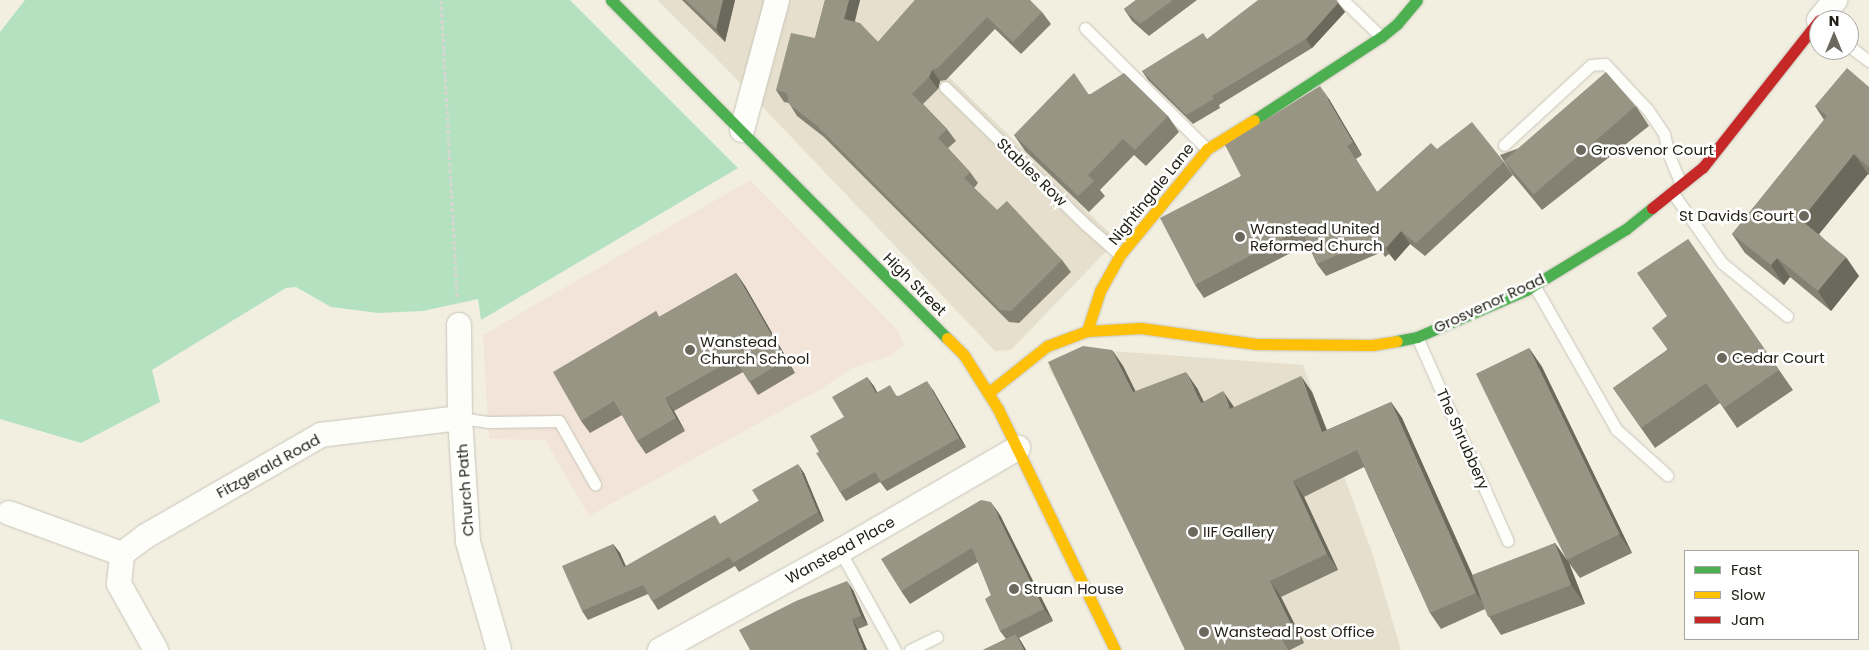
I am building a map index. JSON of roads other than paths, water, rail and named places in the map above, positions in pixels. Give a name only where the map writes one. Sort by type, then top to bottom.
[{"type":"street","name":"High Street","points":[[611,0],[964,355],[988,393],[1018,448],[1115,650]]},
{"type":"street","points":[[742,130],[777,0]]},
{"type":"street","name":"Nightingale Lane","points":[[1087,331],[1100,291],[1120,255],[1207,149],[1301,91],[1381,37],[1397,24],[1416,0]]},
{"type":"street","name":"Grosvenor Road","points":[[1087,331],[1141,328],[1256,344],[1372,345],[1417,337],[1464,318],[1534,285],[1626,228],[1703,167],[1809,34]]},
{"type":"street","name":"Church Path","points":[[459,325],[460,418],[468,542],[499,650]]},
{"type":"street","points":[[988,393],[1035,354],[1048,346],[1087,331]]},
{"type":"street","name":"Fitzgerald Road","points":[[122,554],[146,536],[321,435],[460,418]]},
{"type":"street","name":"Wanstead Place","points":[[660,650],[840,551],[1018,448]]},
{"type":"street","points":[[8,512],[122,554],[119,584],[156,650]]},
{"type":"lane","points":[[1343,0],[1381,37]]},
{"type":"lane","points":[[1085,28],[1207,149]]},
{"type":"lane","points":[[1504,145],[1591,65],[1605,64],[1648,110],[1664,134],[1677,188],[1722,263],[1787,316]]},
{"type":"lane","name":"Stables Row","points":[[945,88],[1085,224],[1120,255]]},
{"type":"lane","points":[[1534,285],[1616,429],[1667,475]]},
{"type":"lane","name":"The Shrubbery","points":[[1417,337],[1508,541]]},
{"type":"lane","points":[[460,418],[488,422],[559,421],[595,484]]},
{"type":"lane","points":[[840,551],[895,650]]},
{"type":"lane","points":[[910,650],[937,637]]},
{"type":"place","name":"Grosvenor Court","points":[[1581,150]]},
{"type":"place","name":"St Davids Court","points":[[1804,216]]},
{"type":"place","name":"Wanstead United Reformed Church","points":[[1240,237]]},
{"type":"place","name":"Wanstead Church School","points":[[690,350]]},
{"type":"place","name":"Cedar Court","points":[[1722,358]]},
{"type":"place","name":"IIF Gallery","points":[[1193,532]]},
{"type":"place","name":"Struan House","points":[[1014,589]]},
{"type":"place","name":"Wanstead Post Office","points":[[1204,632]]}]
